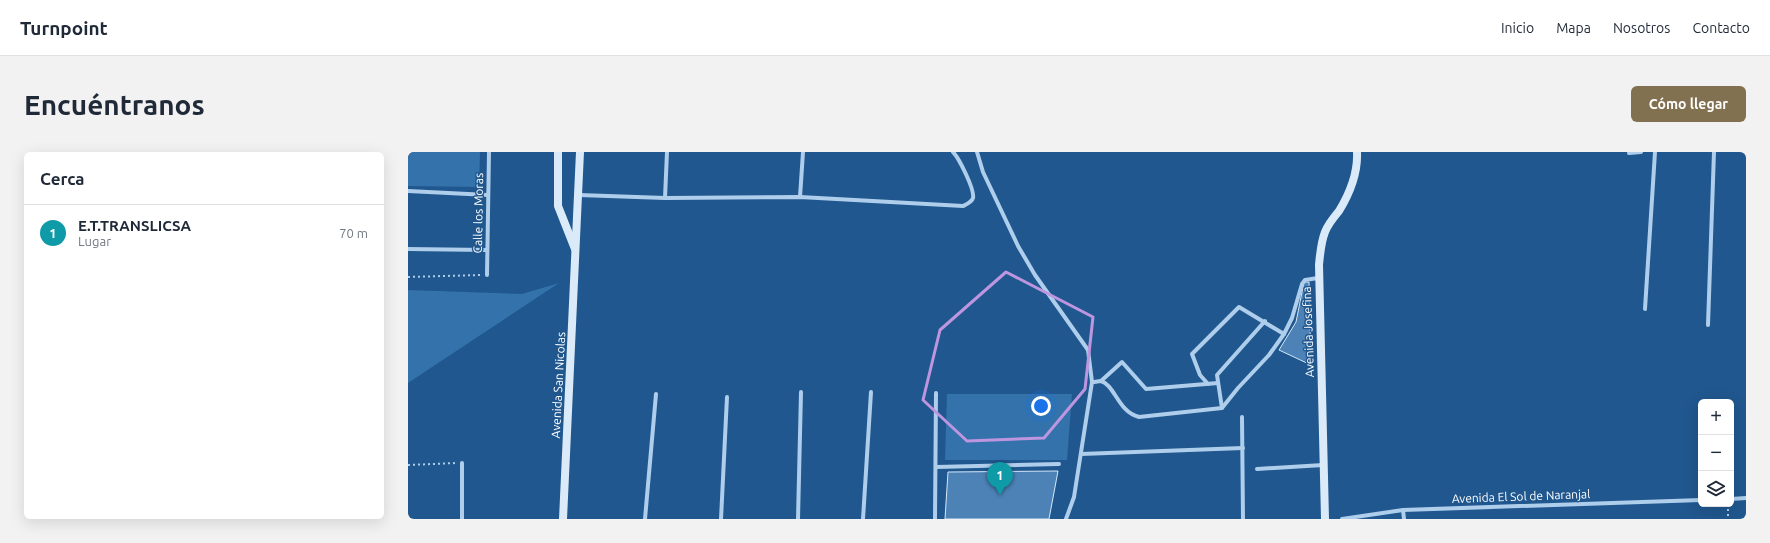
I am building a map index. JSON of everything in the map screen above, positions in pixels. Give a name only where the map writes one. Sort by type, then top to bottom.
[{"type":"street","name":"Calle los Moras","points":[[487,275],[489,152]]},
{"type":"street","name":"Avenida San Nicolas","points":[[558,152],[558,206],[576,252]]},
{"type":"street","name":"Avenida San Nicolas","points":[[563,519],[580,152]]},
{"type":"street","points":[[665,198],[667,152]]},
{"type":"street","points":[[800,197],[803,152]]},
{"type":"street","points":[[579,195],[665,198],[800,197],[963,206],[970,203],[973,198],[963,168],[953,152]]},
{"type":"street","points":[[977,152],[983,172],[1018,246],[1036,275],[1088,350],[1092,382],[1074,497],[1066,519]]},
{"type":"street","name":"Avenida Josefina","points":[[1325,519],[1322,352],[1318,278],[1321,246],[1326,230],[1351,187],[1355,172],[1356,152]]},
{"type":"street","points":[[1629,153],[1640,152]]},
{"type":"street","points":[[1645,309],[1655,152]]},
{"type":"street","points":[[1708,325],[1714,152]]},
{"type":"street","points":[[408,191],[488,194]]},
{"type":"street","points":[[408,249],[487,250]]},
{"type":"street","points":[[1102,381],[1107,385],[1126,411],[1131,415],[1139,417],[1222,408],[1238,388],[1269,355],[1284,334],[1292,318],[1302,284],[1308,278],[1318,278]]},
{"type":"street","points":[[1208,384],[1200,375],[1192,354],[1239,307],[1265,321],[1284,334]]},
{"type":"street","points":[[1222,408],[1217,376],[1265,321]]},
{"type":"street","points":[[1092,382],[1102,381],[1122,362],[1146,389],[1218,383]]},
{"type":"street","points":[[798,519],[801,392]]},
{"type":"street","points":[[862,519],[871,392]]},
{"type":"street","points":[[935,519],[936,393]]},
{"type":"street","points":[[645,519],[656,394]]},
{"type":"street","points":[[721,519],[727,397]]},
{"type":"street","points":[[1242,417],[1243,519]]},
{"type":"street","points":[[1081,454],[1243,448]]},
{"type":"street","points":[[462,463],[462,519]]},
{"type":"street","points":[[936,467],[1059,464]]},
{"type":"street","points":[[1257,469],[1323,465]]},
{"type":"street","points":[[1734,499],[1746,498]]},
{"type":"street","name":"Avenida El Sol de Naranjal","points":[[1342,519],[1403,510],[1698,500]]},
{"type":"street","points":[[1403,510],[1404,519]]},
{"type":"path","points":[[408,277],[487,275]]},
{"type":"path","points":[[408,465],[462,463]]},
{"type":"path","points":[[1728,507],[1728,519]]},
{"type":"highlighted area","points":[[1006,272],[1093,317],[1085,389],[1044,438],[967,441],[923,400],[940,330]]},
{"type":"shaded area","points":[[408,152],[480,152],[479,187],[408,186]]},
{"type":"shaded area","points":[[559,283],[408,383],[408,290],[522,294]]},
{"type":"shaded area","points":[[947,394],[1072,394],[1067,460],[945,460]]},
{"type":"building","points":[[1304,282],[1309,282],[1311,365],[1279,350],[1296,322]]},
{"type":"building","points":[[1058,471],[1049,519],[945,519],[948,472]]},
{"type":"place","name":"E.T.TRANSLICSA","points":[[1000,495]]}]
